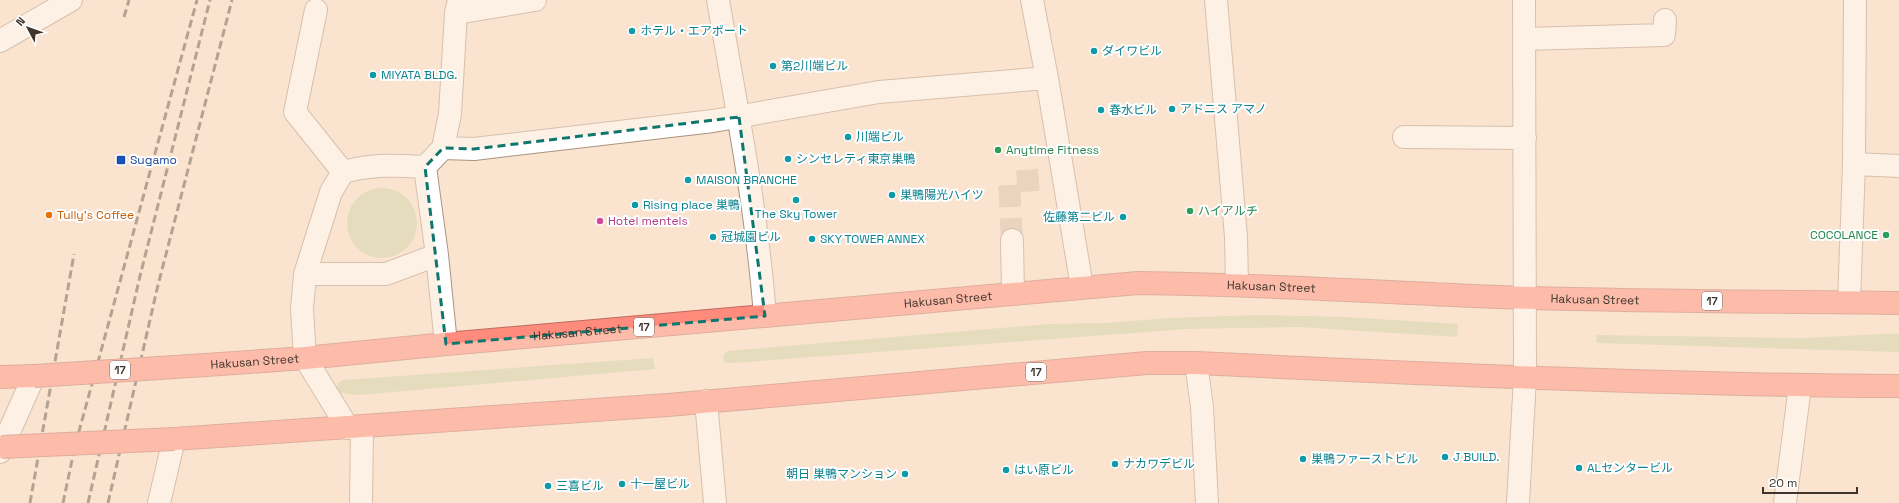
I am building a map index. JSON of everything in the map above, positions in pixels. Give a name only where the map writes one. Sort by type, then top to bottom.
[{"type":"highway","name":"Hakusan Street","points":[[0,377],[305,358],[446,344],[1138,283],[1237,284],[1525,298],[1899,303]]},
{"type":"highway","name":"17","points":[[1,448],[174,439],[355,427],[706,401],[1147,363],[1196,363],[1526,378],[1800,386],[1899,386]]},
{"type":"street","points":[[0,41],[71,0]]},
{"type":"street","points":[[425,167],[443,148],[450,114],[457,7],[535,0]]},
{"type":"street","points":[[718,0],[739,117],[762,270],[765,316]]},
{"type":"street","points":[[1032,0],[1047,78],[1057,179],[1082,287]]},
{"type":"street","points":[[1216,0],[1236,237],[1237,284]]},
{"type":"street","points":[[1518,503],[1526,378],[1524,0]]},
{"type":"street","points":[[1849,302],[1854,164],[1855,0]]},
{"type":"street","points":[[316,10],[295,112],[343,172]]},
{"type":"street","points":[[1524,38],[1664,35],[1665,20]]},
{"type":"street","points":[[443,148],[474,149],[739,117],[879,92],[1047,78]]},
{"type":"street","points":[[1404,137],[1525,138]]},
{"type":"street","points":[[361,503],[355,427],[305,358],[302,309],[305,274],[331,192],[343,172],[386,164],[425,167]]},
{"type":"street","points":[[1854,164],[1899,166]]},
{"type":"street","points":[[425,167],[437,255],[446,344]]},
{"type":"street","points":[[1012,240],[1013,293]]},
{"type":"street","points":[[305,274],[386,274],[437,255]]},
{"type":"street","points":[[1196,363],[1202,407],[1207,503]]},
{"type":"street","points":[[1,448],[34,376]]},
{"type":"street","points":[[1785,503],[1800,386]]},
{"type":"street","points":[[706,401],[715,503]]},
{"type":"street","points":[[159,503],[174,439]]},
{"type":"highlighted area","points":[[739,117],[765,316],[446,344],[425,167],[443,148],[474,149]]},
{"type":"green space","points":[[382,188],[401,194],[411,204],[417,223],[411,242],[401,252],[382,258],[363,252],[353,242],[347,223],[353,204],[363,194]]},
{"type":"green space","points":[[1258,315],[1345,317],[1458,324],[1457,337],[1299,327],[1186,329],[733,363],[724,362],[723,357],[727,351],[1049,324],[1106,323],[1170,318]]},
{"type":"green space","points":[[1899,334],[1899,352],[1596,343],[1597,335],[1802,338]]},
{"type":"green space","points":[[653,358],[655,369],[359,395],[340,393],[337,388],[338,383],[343,380]]},
{"type":"tunnel","points":[[1012,240],[1009,182],[1050,179]]},
{"type":"railway","points":[[124,17],[129,0]]},
{"type":"railway","points":[[63,503],[75,446],[197,0]]},
{"type":"railway","points":[[88,503],[140,276],[210,0]]},
{"type":"railway","points":[[108,503],[158,285],[232,0]]},
{"type":"railway","points":[[30,503],[74,254]]},
{"type":"place","name":"ホテル・エアポート","points":[[632,31]]},
{"type":"place","name":"ダイワビル","points":[[1094,51]]},
{"type":"place","name":"第2川端ビル","points":[[773,66]]},
{"type":"place","name":"MIYATA BLDG.","points":[[373,75]]},
{"type":"place","name":"アドニス アマノ","points":[[1172,109]]},
{"type":"place","name":"春水ビル","points":[[1101,110]]},
{"type":"place","name":"川端ビル","points":[[848,137]]},
{"type":"place","name":"Anytime Fitness","points":[[998,150]]},
{"type":"place","name":"シンセレティ東京巣鴨","points":[[788,159]]},
{"type":"place","name":"Sugamo","points":[[121,160]]},
{"type":"place","name":"MAISON BRANCHE","points":[[688,180]]},
{"type":"place","name":"巣鴨陽光ハイツ","points":[[892,195]]},
{"type":"place","name":"The Sky Tower","points":[[796,200]]},
{"type":"place","name":"Rising place 巣鴨","points":[[635,205]]},
{"type":"place","name":"ハイアルチ","points":[[1190,211]]},
{"type":"place","name":"Tully's Coffee","points":[[49,215]]},
{"type":"place","name":"佐藤第二ビル","points":[[1123,217]]},
{"type":"place","name":"Hotel mentels","points":[[600,221]]},
{"type":"place","name":"COCOLANCE","points":[[1886,235]]},
{"type":"place","name":"冠城園ビル","points":[[713,237]]},
{"type":"place","name":"SKY TOWER ANNEX","points":[[812,239]]},
{"type":"place","name":"J BUILD.","points":[[1445,457]]},
{"type":"place","name":"巣鴨ファーストビル","points":[[1303,459]]},
{"type":"place","name":"ナカワデビル","points":[[1115,464]]},
{"type":"place","name":"ALセンタービル","points":[[1579,468]]},
{"type":"place","name":"はい原ビル","points":[[1006,470]]},
{"type":"place","name":"朝日 巣鴨マンション","points":[[905,474]]},
{"type":"place","name":"十一屋ビル","points":[[622,484]]},
{"type":"place","name":"三喜ビル","points":[[548,486]]}]
